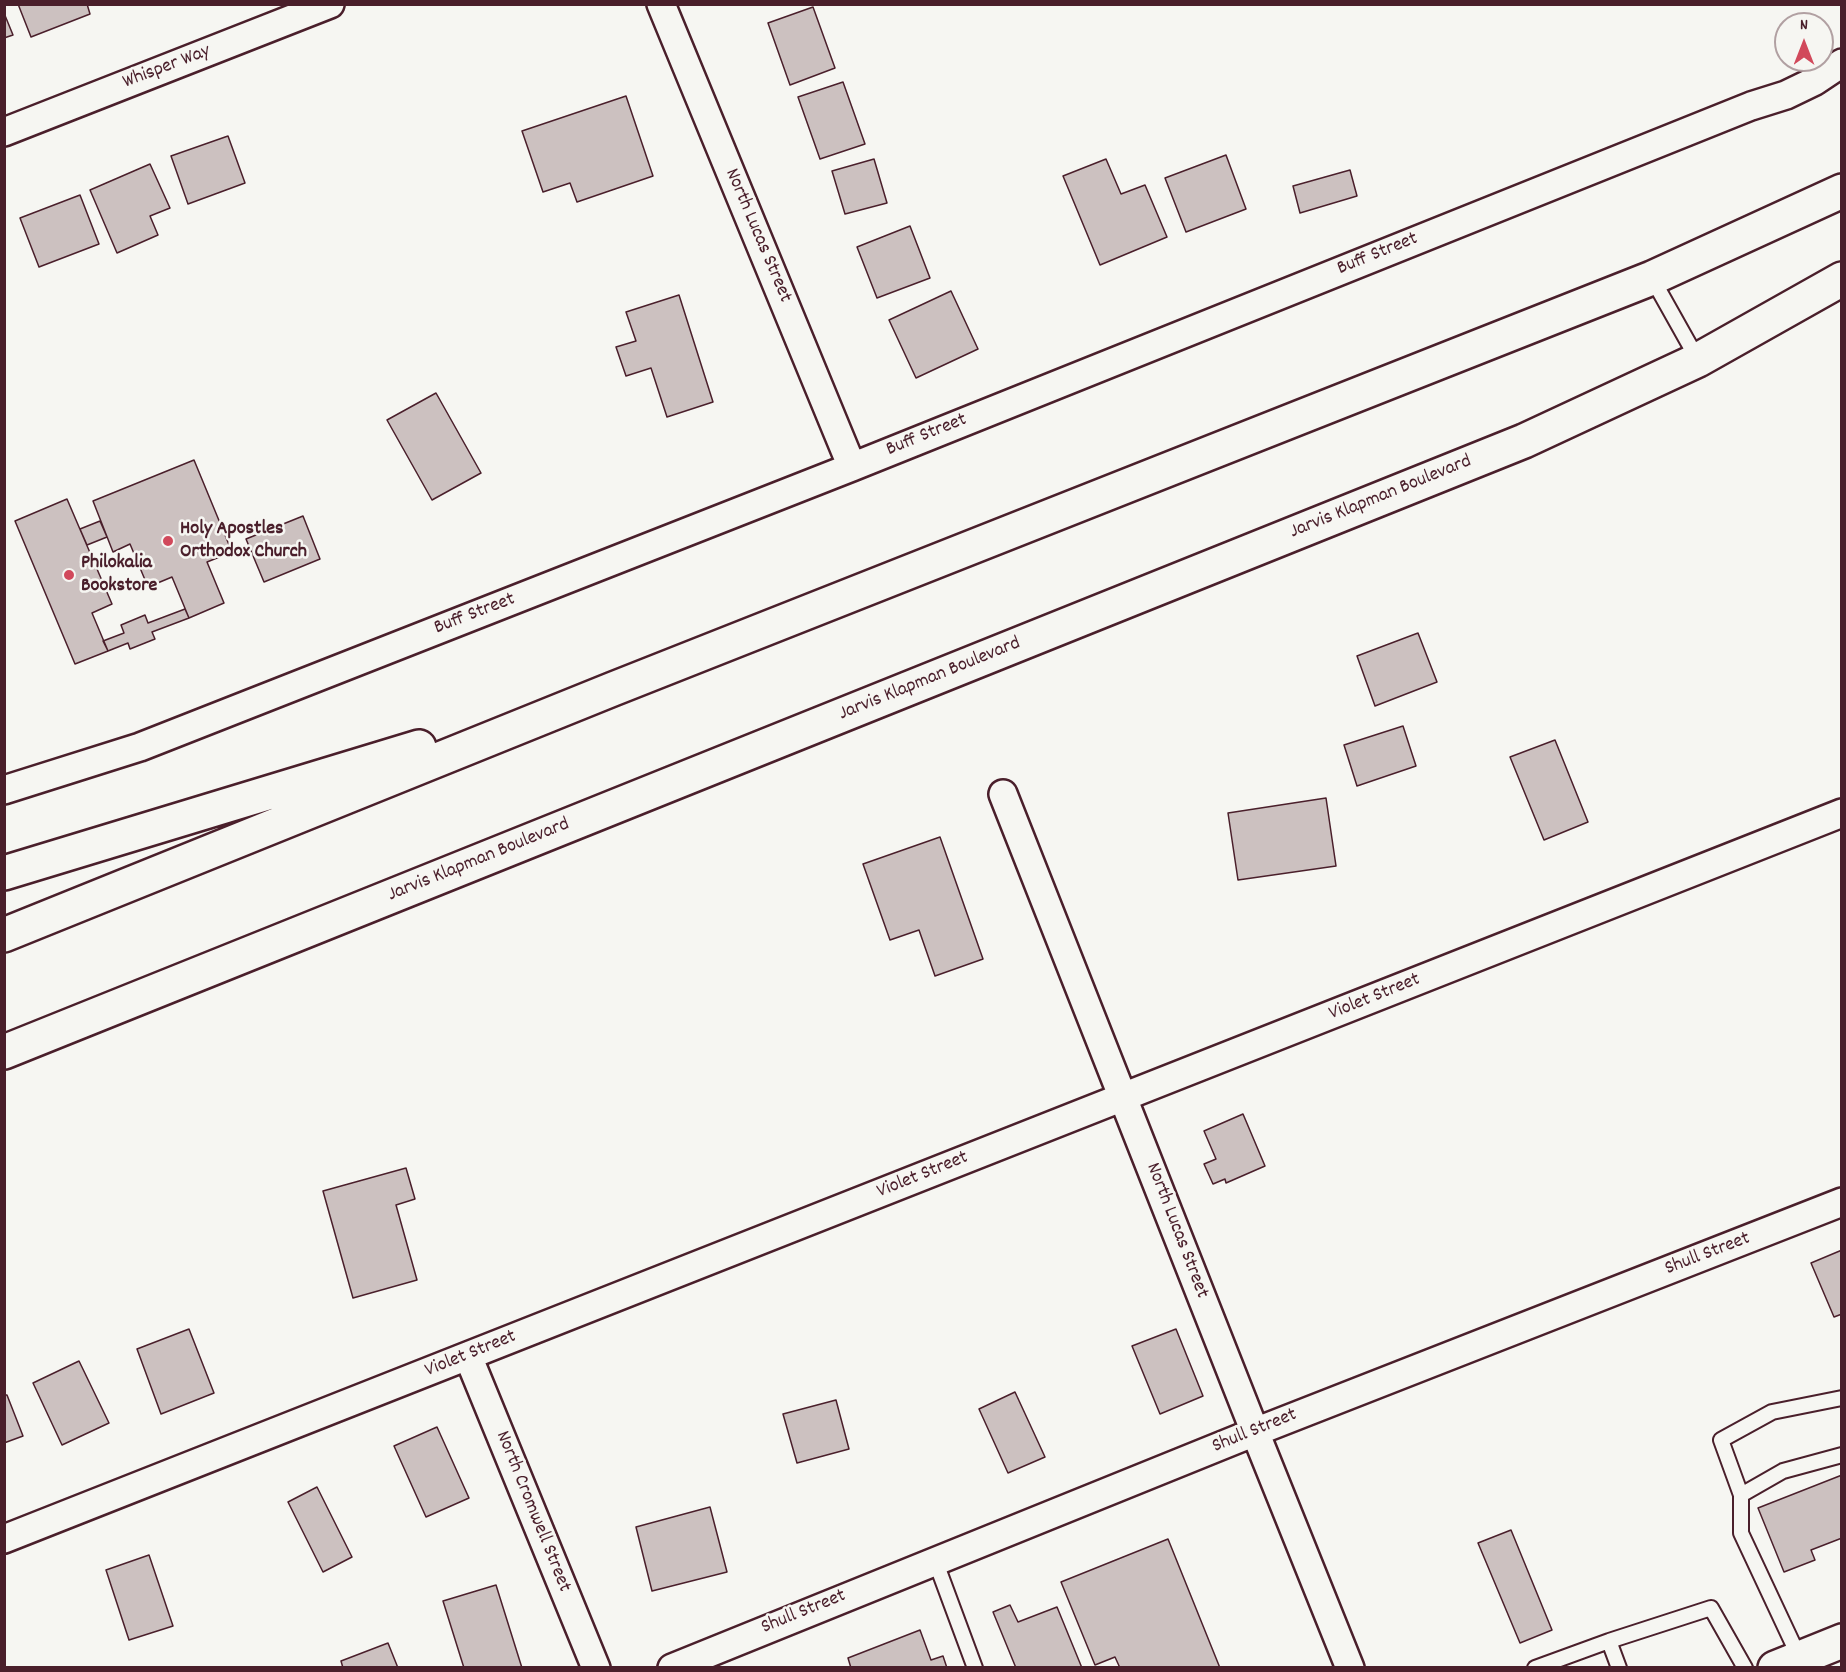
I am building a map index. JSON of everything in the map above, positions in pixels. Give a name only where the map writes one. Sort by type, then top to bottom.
[{"type":"main road","points":[[4,935],[613,689],[1652,278],[1842,191]]},
{"type":"main road","name":"Jarvis Klapman Boulevard","points":[[4,1052],[1524,441],[1698,360],[1842,279]]},
{"type":"main road","points":[[4,873],[613,689]]},
{"type":"main road","points":[[4,1075],[170,986]]},
{"type":"main road","points":[[1792,1664],[1842,1641]]},
{"type":"street","name":"Whisper Way","points":[[4,132],[330,4]]},
{"type":"street","name":"North Lucas Street","points":[[661,4],[852,466]]},
{"type":"street","name":"Buff Street","points":[[4,790],[140,747],[852,466],[1751,106],[1786,95],[1815,81],[1842,63]]},
{"type":"street","name":"North Lucas Street","points":[[1003,794],[1350,1668]]},
{"type":"street","name":"Violet Street","points":[[4,1539],[1842,813]]},
{"type":"street","name":"Shull Street","points":[[672,1668],[1255,1432],[1842,1202]]},
{"type":"street","name":"North Cromwell Street","points":[[468,1356],[596,1668]]},
{"type":"lane","points":[[1652,278],[1698,360]]},
{"type":"lane","points":[[1792,1664],[1741,1533],[1741,1496],[1721,1440],[1772,1412],[1842,1398]]},
{"type":"lane","points":[[1741,1496],[1783,1471],[1842,1455]]},
{"type":"lane","points":[[935,1560],[975,1668]]},
{"type":"lane","points":[[1535,1668],[1711,1608],[1746,1668]]},
{"type":"lane","points":[[1609,1641],[1619,1668]]},
{"type":"building","points":[[18,4],[87,4],[90,14],[31,37]]},
{"type":"building","points":[[813,7],[835,68],[790,85],[768,23]]},
{"type":"building","points":[[4,13],[13,35],[4,38]]},
{"type":"building","points":[[843,82],[865,144],[820,159],[798,97]]},
{"type":"building","points":[[626,96],[653,176],[577,202],[570,183],[543,192],[522,131]]},
{"type":"building","points":[[228,136],[245,183],[188,204],[171,156]]},
{"type":"building","points":[[1226,155],[1246,209],[1186,232],[1165,178]]},
{"type":"building","points":[[874,159],[887,203],[845,214],[832,171]]},
{"type":"building","points":[[1106,159],[1121,194],[1145,185],[1167,237],[1100,265],[1063,176]]},
{"type":"building","points":[[150,164],[170,208],[150,216],[158,235],[117,253],[90,190]]},
{"type":"building","points":[[1350,170],[1357,196],[1300,213],[1293,186]]},
{"type":"building","points":[[80,195],[99,244],[39,267],[20,218]]},
{"type":"building","points":[[910,226],[930,278],[877,298],[857,247]]},
{"type":"building","points":[[951,291],[978,349],[916,378],[889,320]]},
{"type":"building","points":[[679,295],[713,402],[667,417],[651,368],[626,376],[616,347],[636,341],[626,312]]},
{"type":"building","points":[[436,393],[481,473],[432,500],[387,420]]},
{"type":"building","name":"Holy Apostles Orthodox Church","points":[[194,460],[232,552],[207,562],[224,603],[189,618],[172,577],[148,587],[130,544],[113,552],[93,501]]},
{"type":"building","name":"Philokalia Bookstore","points":[[67,499],[112,604],[92,613],[108,651],[75,664],[15,521]]},
{"type":"building","points":[[303,516],[320,559],[264,582],[246,539]]},
{"type":"building","points":[[100,521],[107,537],[87,545],[80,529]]},
{"type":"building","points":[[185,609],[189,618],[152,632],[155,639],[130,649],[128,643],[108,651],[103,641],[124,633],[121,625],[145,615],[148,623]]},
{"type":"building","points":[[1418,633],[1437,682],[1375,706],[1357,656]]},
{"type":"building","points":[[1403,726],[1416,766],[1357,786],[1344,745]]},
{"type":"building","points":[[1555,740],[1588,822],[1544,840],[1510,757]]},
{"type":"building","points":[[1326,798],[1336,866],[1238,880],[1228,813]]},
{"type":"building","points":[[940,837],[983,959],[935,976],[919,930],[890,940],[863,864]]},
{"type":"building","points":[[1243,1114],[1265,1166],[1226,1183],[1225,1179],[1213,1184],[1204,1164],[1216,1159],[1204,1131]]},
{"type":"building","points":[[406,1168],[415,1199],[396,1205],[417,1280],[353,1298],[323,1191]]},
{"type":"building","points":[[1842,1250],[1842,1314],[1834,1317],[1811,1263]]},
{"type":"building","points":[[189,1329],[214,1393],[161,1414],[137,1349]]},
{"type":"building","points":[[1176,1329],[1203,1396],[1160,1414],[1132,1346]]},
{"type":"building","points":[[79,1361],[109,1423],[62,1445],[33,1383]]},
{"type":"building","points":[[1015,1392],[1045,1457],[1008,1473],[979,1409]]},
{"type":"building","points":[[4,1395],[7,1395],[23,1436],[4,1443]]},
{"type":"building","points":[[836,1400],[849,1449],[797,1463],[783,1414]]},
{"type":"building","points":[[437,1427],[469,1498],[426,1517],[394,1446]]},
{"type":"building","points":[[1842,1475],[1842,1538],[1811,1550],[1815,1560],[1784,1572],[1758,1508]]},
{"type":"building","points":[[317,1487],[352,1557],[323,1572],[288,1502]]},
{"type":"building","points":[[710,1507],[727,1572],[652,1591],[636,1527]]},
{"type":"building","points":[[1511,1530],[1552,1630],[1520,1643],[1478,1543]]},
{"type":"building","points":[[1168,1539],[1220,1668],[1120,1668],[1115,1657],[1095,1665],[1061,1582]]},
{"type":"building","points":[[149,1555],[173,1626],[129,1640],[106,1570]]},
{"type":"building","points":[[496,1585],[522,1668],[464,1668],[443,1601]]},
{"type":"building","points":[[1010,1605],[1018,1622],[1057,1607],[1082,1668],[1016,1668],[993,1612]]},
{"type":"building","points":[[920,1630],[931,1660],[943,1656],[947,1668],[851,1668],[848,1658]]},
{"type":"building","points":[[388,1643],[398,1668],[343,1668],[341,1661]]},
{"type":"place","name":"Holy Apostles Orthodox Church","points":[[168,541]]},
{"type":"place","name":"Philokalia Bookstore","points":[[69,575]]}]
